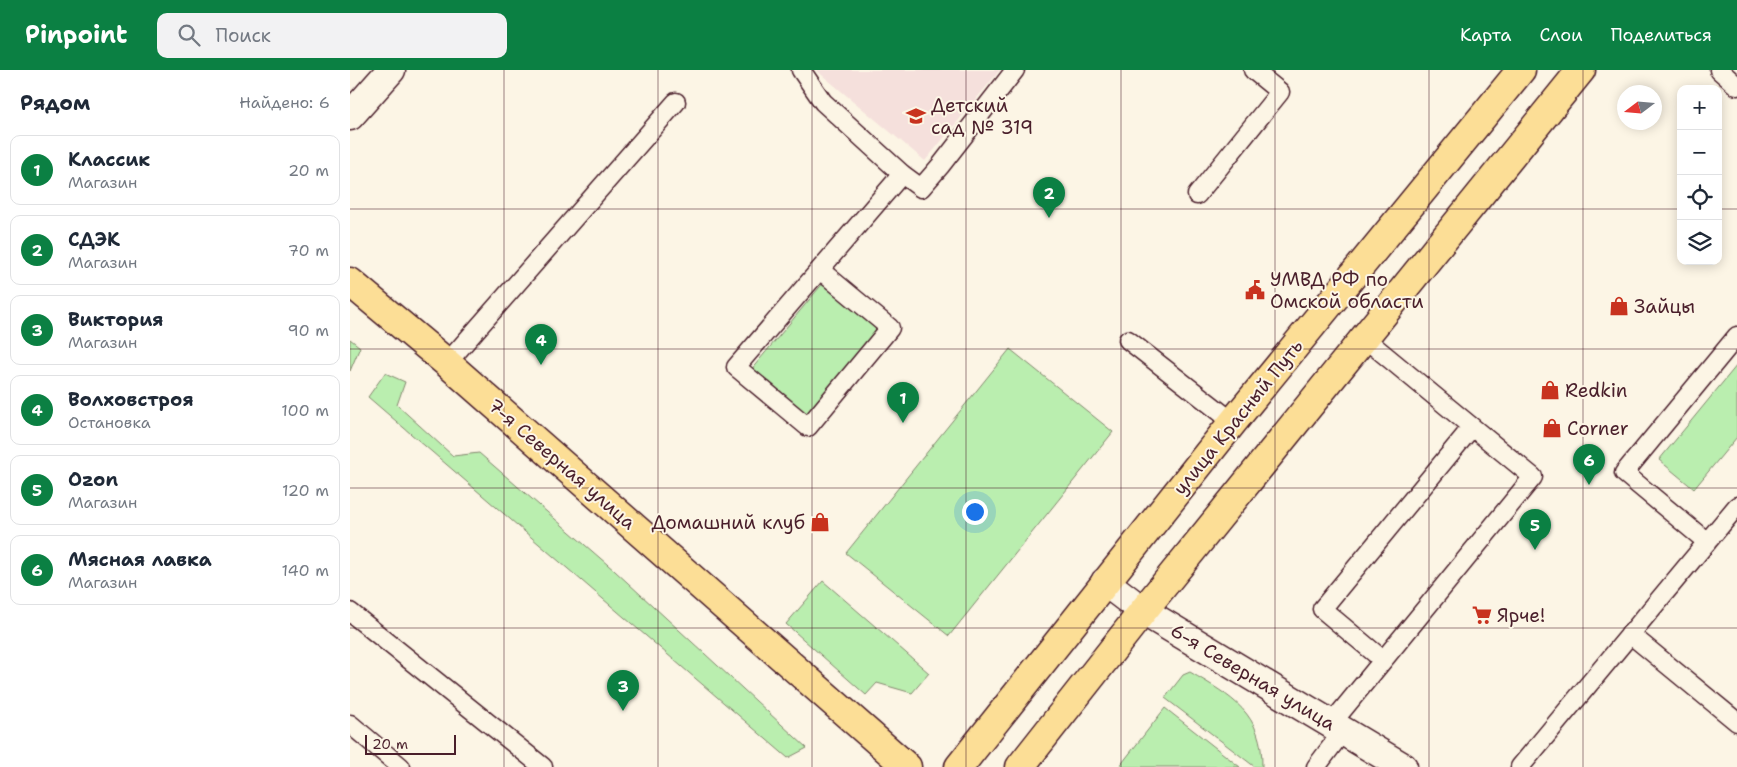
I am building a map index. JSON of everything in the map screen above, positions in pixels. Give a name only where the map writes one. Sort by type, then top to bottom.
[{"type":"main road","name":"улица Красный Путь","points":[[959,767],[1232,422],[1521,70]]},
{"type":"main road","points":[[1020,767],[1363,337],[1581,70]]},
{"type":"main road","name":"7-я Северная улица","points":[[350,282],[447,363],[907,767]]},
{"type":"street","points":[[350,116],[391,70]]},
{"type":"street","name":"6-я Северная улица","points":[[1106,582],[1143,611],[1403,767]]},
{"type":"lane","points":[[800,70],[823,102],[902,174],[921,188],[1015,70]]},
{"type":"lane","points":[[1197,195],[1280,92],[1253,70]]},
{"type":"lane","points":[[1719,70],[1737,86]]},
{"type":"lane","points":[[447,363],[676,102]]},
{"type":"lane","points":[[820,270],[890,328],[808,427],[736,366],[902,174]]},
{"type":"lane","points":[[1707,542],[1624,473],[1737,336]]},
{"type":"lane","points":[[1316,767],[1337,727],[1383,660],[1534,477],[1363,337]]},
{"type":"lane","points":[[1128,340],[1232,422]]},
{"type":"lane","points":[[1383,660],[1322,609],[1472,427]]},
{"type":"lane","points":[[1520,767],[1737,507]]},
{"type":"lane","points":[[350,612],[543,767]]},
{"type":"lane","points":[[1630,634],[1737,722]]},
{"type":"lane","points":[[350,724],[401,767]]},
{"type":"shaded area","name":"Детский сад № 319","points":[[816,70],[1000,70],[925,161]]},
{"type":"green space","points":[[824,282],[880,329],[806,418],[750,371]]},
{"type":"green space","points":[[350,339],[360,347],[350,371]]},
{"type":"green space","points":[[1010,349],[1113,432],[949,636],[846,553]]},
{"type":"green space","points":[[1737,365],[1737,437],[1694,489],[1659,460]]},
{"type":"green space","points":[[385,373],[405,382],[397,405],[453,456],[479,453],[615,571],[807,748],[788,758],[368,397]]},
{"type":"green space","points":[[823,581],[929,673],[912,693],[877,683],[866,695],[786,624]]},
{"type":"green space","points":[[1190,672],[1232,699],[1251,720],[1261,748],[1262,767],[1255,767],[1165,698],[1183,675]]},
{"type":"green space","points":[[1165,708],[1240,767],[1119,767]]},
{"type":"place","name":"Детский сад № 319","points":[[916,116]]},
{"type":"place","name":"СДЭК","points":[[1049,218]]},
{"type":"place","name":"УМВД РФ по Омской области","points":[[1255,290]]},
{"type":"place","name":"Зайцы","points":[[1619,306]]},
{"type":"place","name":"Волховстроя","points":[[541,365]]},
{"type":"place","name":"Redkin","points":[[1550,390]]},
{"type":"place","name":"Классик","points":[[903,423]]},
{"type":"place","name":"Corner","points":[[1552,428]]},
{"type":"place","name":"Мясная лавка","points":[[1589,485]]},
{"type":"place","name":"Домашний клуб","points":[[820,522]]},
{"type":"place","name":"Ozon","points":[[1535,550]]},
{"type":"place","name":"Ярче!","points":[[1482,615]]},
{"type":"place","name":"Виктория","points":[[623,711]]}]
